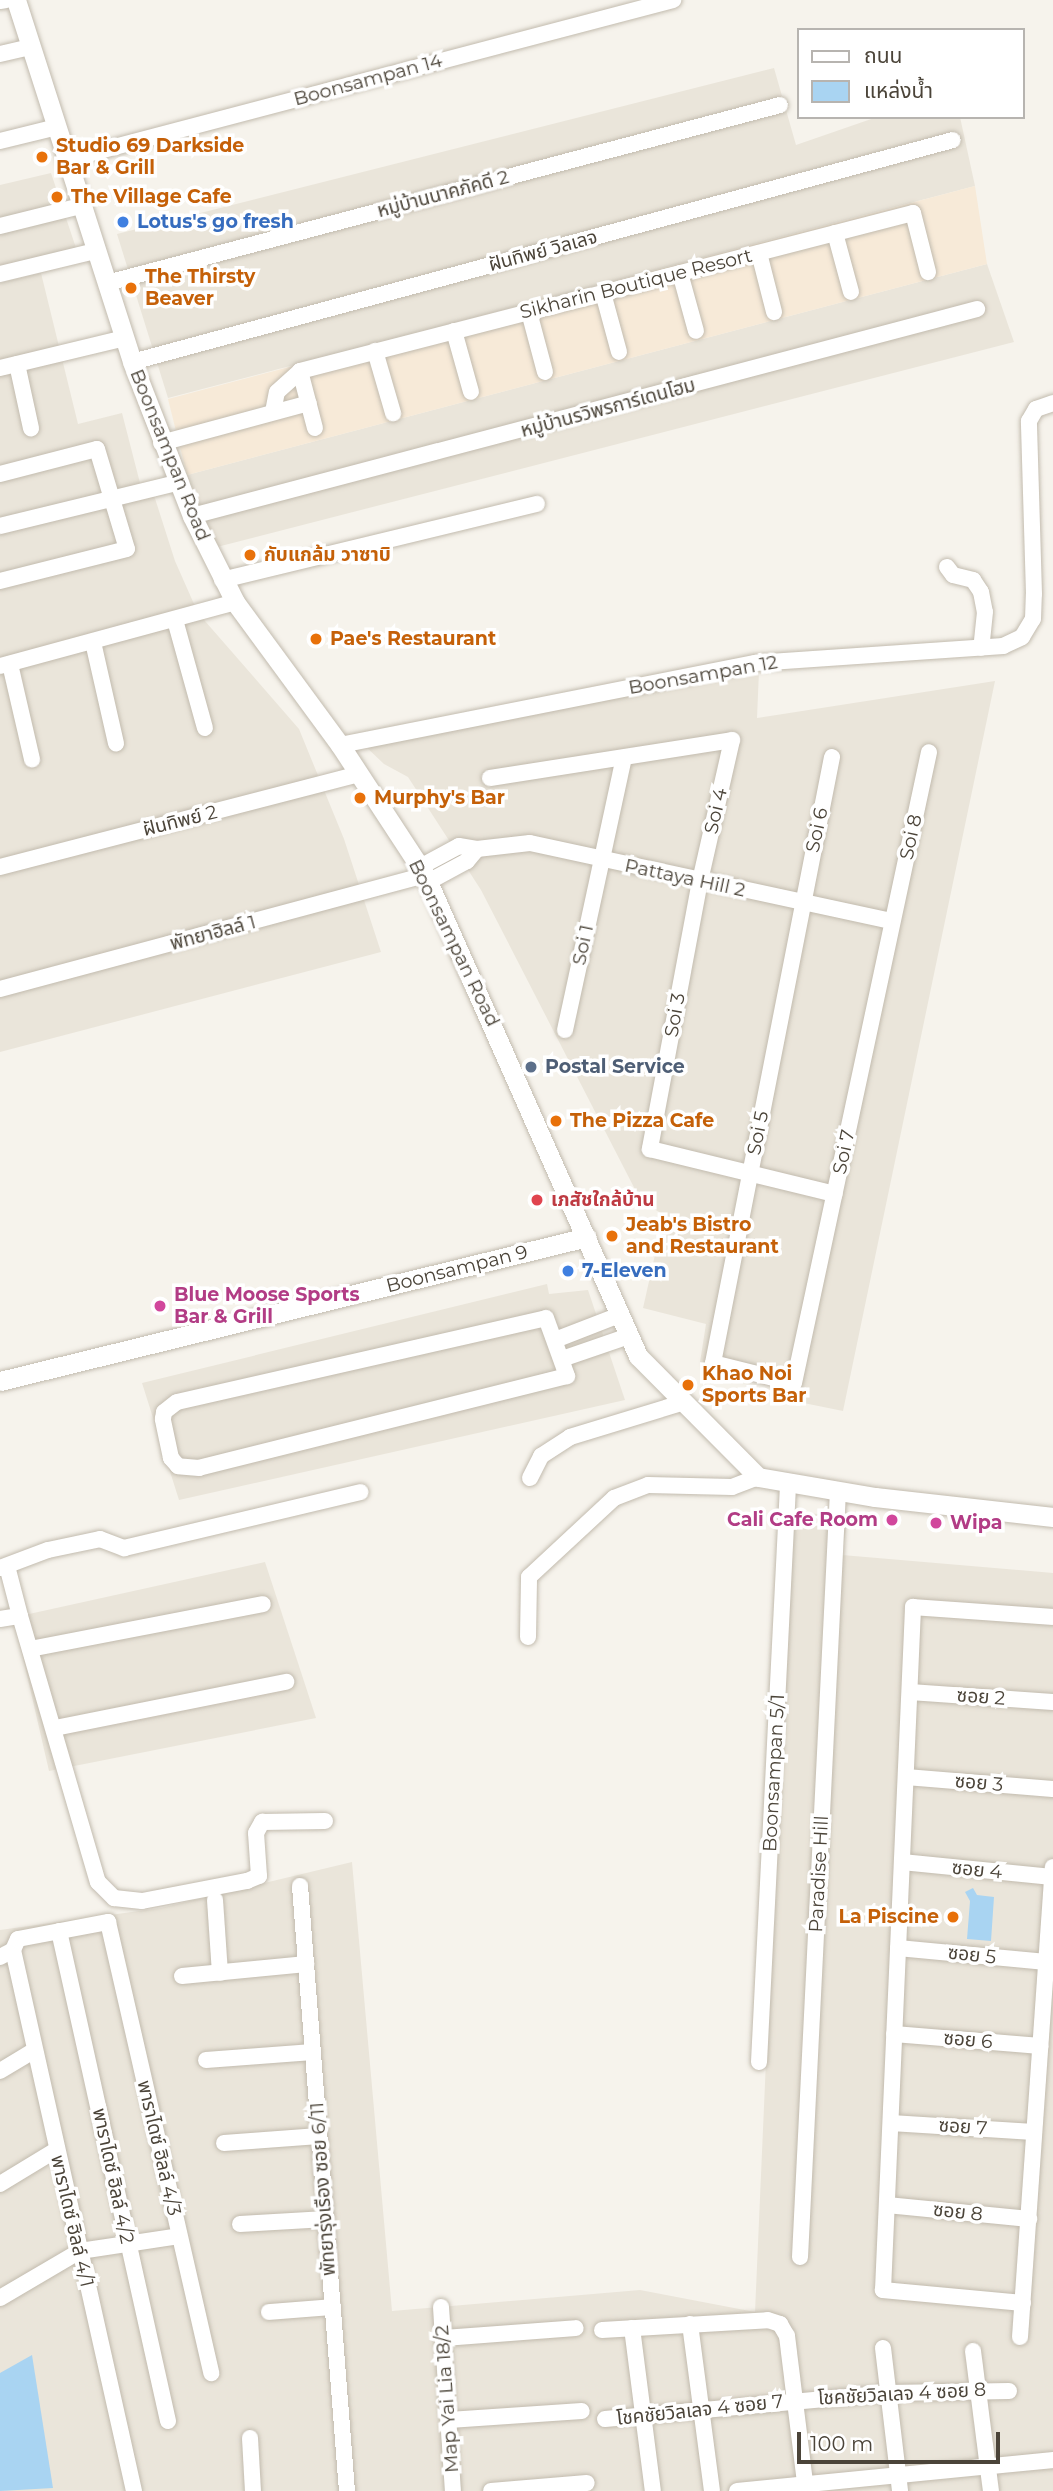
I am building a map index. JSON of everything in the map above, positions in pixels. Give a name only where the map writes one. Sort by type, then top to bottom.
[{"type":"street","points":[[0,1],[6,0]]},
{"type":"street","name":"Boonsampan Road","points":[[16,0],[53,128],[132,362],[161,443],[192,516],[235,602],[360,774],[424,875],[587,1237],[626,1337],[650,1373],[758,1477],[788,1485],[1053,1517]]},
{"type":"street","name":"Boonsampan 14","points":[[65,160],[673,0]]},
{"type":"street","points":[[0,54],[30,47]]},
{"type":"street","name":"หมู่บ้านนาคภัคดี 2","points":[[107,283],[780,105]]},
{"type":"street","points":[[0,141],[53,128]]},
{"type":"street","name":"ฝันทิพย์ วิลเลจ","points":[[132,362],[953,140]]},
{"type":"street","points":[[0,226],[80,206]]},
{"type":"street","name":"Sikharin Boutique Resort","points":[[300,370],[913,213],[928,272]]},
{"type":"street","points":[[835,233],[851,292]]},
{"type":"street","points":[[0,274],[95,251]]},
{"type":"street","points":[[759,253],[774,312]]},
{"type":"street","points":[[680,273],[696,331]]},
{"type":"street","points":[[603,293],[620,352]]},
{"type":"street","name":"หมู่บ้านรวิพรการ์เดนโฮม","points":[[192,516],[238,507],[977,309]]},
{"type":"street","points":[[529,312],[545,372]]},
{"type":"street","points":[[454,331],[471,392]]},
{"type":"street","points":[[0,368],[125,338]]},
{"type":"street","points":[[375,351],[393,413]]},
{"type":"street","points":[[17,364],[31,428]]},
{"type":"street","points":[[273,412],[277,392],[300,370],[315,428]]},
{"type":"street","points":[[161,443],[309,403]]},
{"type":"street","name":"Boonsampan 12","points":[[340,746],[755,663],[1003,646],[1022,637],[1033,618],[1034,594],[1029,421],[1036,409],[1053,403]]},
{"type":"street","points":[[0,474],[97,449],[127,549],[0,581]]},
{"type":"street","points":[[0,526],[177,483]]},
{"type":"street","points":[[222,580],[537,504]]},
{"type":"street","points":[[947,567],[953,575],[973,580],[981,593],[985,612],[981,648]]},
{"type":"street","points":[[32,759],[5,665],[235,602]]},
{"type":"street","points":[[175,620],[205,728]]},
{"type":"street","points":[[93,642],[116,743]]},
{"type":"street","name":"Soi 4","points":[[624,758],[732,740],[700,881]]},
{"type":"street","name":"Soi 8","points":[[892,921],[929,752]]},
{"type":"street","name":"Soi 6","points":[[802,903],[832,757]]},
{"type":"street","points":[[490,778],[624,758]]},
{"type":"street","name":"Soi 1","points":[[565,1030],[624,758]]},
{"type":"street","name":"ฝันทิพย์ 2","points":[[0,867],[360,774]]},
{"type":"street","name":"Pattaya Hill 2","points":[[424,875],[459,846],[477,849],[520,842],[892,921]]},
{"type":"street","name":"พัทยาฮิลล์ 1","points":[[0,989],[424,875]]},
{"type":"street","name":"Soi 3","points":[[700,881],[650,1149],[750,1174]]},
{"type":"street","name":"Soi 5","points":[[794,1383],[713,1363],[802,903]]},
{"type":"street","name":"Soi 7","points":[[794,1383],[892,921]]},
{"type":"street","points":[[750,1174],[835,1194]]},
{"type":"street","name":"Boonsampan 9","points":[[0,1381],[587,1237]]},
{"type":"street","points":[[555,1340],[617,1316]]},
{"type":"street","points":[[547,1318],[555,1340],[567,1377],[199,1468],[178,1466],[165,1434],[164,1412],[177,1402],[197,1397],[547,1318]]},
{"type":"street","points":[[562,1359],[626,1337]]},
{"type":"street","points":[[530,1478],[541,1456],[570,1437],[681,1403]]},
{"type":"street","points":[[527,1637],[529,1577],[614,1498],[648,1485],[732,1487],[758,1477]]},
{"type":"street","name":"Boonsampan 5/1","points":[[759,2062],[788,1485]]},
{"type":"street","name":"Paradise Hill","points":[[800,2257],[838,1491]]},
{"type":"street","points":[[325,1821],[262,1822],[256,1833],[259,1876],[247,1881],[142,1901],[114,1898],[98,1882],[55,1728],[4,1567],[48,1550],[100,1539],[124,1548],[360,1492]]},
{"type":"street","points":[[30,1649],[263,1604]]},
{"type":"street","points":[[1023,2303],[883,2290],[894,2034],[914,1607],[1053,1617]]},
{"type":"street","points":[[0,1619],[20,1616]]},
{"type":"street","points":[[55,1728],[286,1682]]},
{"type":"street","name":"ซอย 2","points":[[910,1692],[1053,1702]]},
{"type":"street","name":"ซอย 3","points":[[906,1777],[1053,1789]]},
{"type":"street","name":"ซอย 4","points":[[902,1862],[1052,1877]]},
{"type":"street","points":[[1020,2337],[1053,1867]]},
{"type":"street","name":"พัทยารุ่งเรือง ซอย 6/11","points":[[300,1886],[347,2491]]},
{"type":"street","points":[[215,1900],[220,1973]]},
{"type":"street","name":"พาราไดซ์ ฮิลล์ 4/3","points":[[59,1931],[108,1922],[211,2373]]},
{"type":"street","points":[[6,1954],[18,1939],[59,1931]]},
{"type":"street","name":"พาราไดซ์ ฮิลล์ 4/2","points":[[59,1931],[168,2421]]},
{"type":"street","name":"ซอย 5","points":[[898,1948],[1046,1962]]},
{"type":"street","name":"พาราไดซ์ ฮิลล์ 4/1","points":[[6,1954],[33,2051],[134,2491]]},
{"type":"street","points":[[182,1976],[306,1964]]},
{"type":"street","name":"ซอย 6","points":[[894,2034],[1041,2046]]},
{"type":"street","points":[[0,2071],[33,2051]]},
{"type":"street","points":[[206,2060],[313,2052]]},
{"type":"street","name":"ซอย 7","points":[[891,2123],[1034,2132]]},
{"type":"street","points":[[224,2143],[319,2136]]},
{"type":"street","points":[[0,2184],[56,2150]]},
{"type":"street","name":"ซอย 8","points":[[887,2205],[1028,2220]]},
{"type":"street","points":[[240,2224],[326,2219]]},
{"type":"street","points":[[0,2298],[80,2251],[129,2246],[179,2236]]},
{"type":"street","points":[[269,2312],[333,2307]]},
{"type":"street","name":"Map Yai Lia 18/2","points":[[441,2307],[453,2491]]},
{"type":"street","points":[[602,2330],[768,2320],[780,2323],[787,2336],[805,2488]]},
{"type":"street","points":[[690,2324],[712,2491]]},
{"type":"street","points":[[444,2338],[576,2328]]},
{"type":"street","points":[[632,2328],[653,2491]]},
{"type":"street","points":[[883,2348],[899,2484]]},
{"type":"street","points":[[973,2351],[975,2389],[991,2491]]},
{"type":"street","name":"โชคชัยวิลเลจ 4 ซอย 8","points":[[796,2400],[975,2389],[1009,2391]]},
{"type":"street","name":"โชคชัยวิลเลจ 4 ซอย 7","points":[[604,2420],[796,2400]]},
{"type":"street","points":[[449,2420],[582,2411]]},
{"type":"street","points":[[250,2438],[253,2491]]},
{"type":"street","points":[[737,2491],[899,2484],[989,2467],[1053,2460]]},
{"type":"street","points":[[491,2491],[587,2483]]},
{"type":"shaded area","points":[[774,68],[796,145],[871,119],[960,119],[975,186],[168,398],[117,234]]},
{"type":"shaded area","points":[[51,173],[76,248],[0,267],[0,185]]},
{"type":"shaded area","points":[[975,186],[987,264],[187,475],[168,399]]},
{"type":"shaded area","points":[[987,264],[1014,342],[217,547],[187,475]]},
{"type":"shaded area","points":[[41,273],[78,424],[122,413],[140,483],[152,489],[175,561],[198,613],[299,729],[344,839],[381,952],[0,1052],[0,283]]},
{"type":"shaded area","points":[[759,671],[757,718],[995,681],[843,1411],[784,1399],[784,1383],[700,1362],[706,1324],[643,1308],[664,1215],[641,1201],[481,890],[408,777],[384,764],[363,744]]},
{"type":"shaded area","points":[[547,1284],[549,1294],[588,1290],[625,1400],[179,1500],[142,1383]]},
{"type":"shaded area","points":[[790,1512],[848,1516],[842,1555],[1053,1573],[1053,2491],[0,2491],[0,1930],[161,1908],[352,1862],[392,2311],[640,2290],[755,2312]]},
{"type":"shaded area","points":[[265,1562],[316,1718],[49,1771],[15,1623],[20,1616]]},
{"type":"water","points":[[973,1888],[977,1895],[994,1897],[991,1941],[967,1939],[970,1901],[965,1892]]},
{"type":"water","points":[[32,2355],[53,2488],[0,2491],[0,2373]]},
{"type":"place","name":"Studio 69 Darkside Bar & Grill","points":[[42,157]]},
{"type":"place","name":"The Village Cafe","points":[[57,197]]},
{"type":"place","name":"Lotus's go fresh","points":[[123,222]]},
{"type":"place","name":"The Thirsty Beaver","points":[[131,288]]},
{"type":"place","name":"กับแกล้ม วาซาบิ","points":[[250,555]]},
{"type":"place","name":"Pae's Restaurant","points":[[316,639]]},
{"type":"place","name":"Murphy's Bar","points":[[360,798]]},
{"type":"place","name":"Postal Service","points":[[531,1067]]},
{"type":"place","name":"The Pizza Cafe","points":[[556,1121]]},
{"type":"place","name":"เภสัชใกล้บ้าน","points":[[537,1200]]},
{"type":"place","name":"Jeab's Bistro and Restaurant","points":[[612,1236]]},
{"type":"place","name":"7-Eleven","points":[[568,1271]]},
{"type":"place","name":"Blue Moose Sports Bar & Grill","points":[[160,1306]]},
{"type":"place","name":"Khao Noi Sports Bar","points":[[688,1385]]},
{"type":"place","name":"Cali Cafe Room","points":[[892,1520]]},
{"type":"place","name":"Wipa","points":[[936,1523]]},
{"type":"place","name":"La Piscine","points":[[953,1917]]}]
